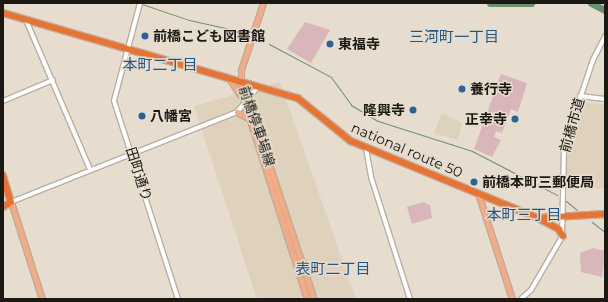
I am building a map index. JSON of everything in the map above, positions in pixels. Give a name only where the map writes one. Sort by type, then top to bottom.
[{"type":"highway","name":"national route 50","points":[[3,13],[262,86],[298,98],[344,136],[366,148],[538,218],[605,214]]},
{"type":"highway","points":[[3,175],[11,202]]},
{"type":"highway","points":[[3,202],[11,202]]},
{"type":"highway","points":[[3,207],[11,202]]},
{"type":"highway","points":[[538,218],[559,229],[563,236]]},
{"type":"main road","points":[[241,80],[263,3]]},
{"type":"main road","points":[[227,76],[246,106],[253,109]]},
{"type":"main road","name":"前橋停車場線","points":[[241,80],[249,97],[314,299]]},
{"type":"main road","name":"前橋停車場線","points":[[241,80],[246,106],[307,299]]},
{"type":"main road","points":[[238,111],[246,106]]},
{"type":"main road","points":[[238,111],[246,115],[251,122]]},
{"type":"main road","points":[[478,193],[512,299]]},
{"type":"main road","points":[[11,202],[42,299]]},
{"type":"street","name":"田町通り","points":[[140,3],[114,101],[178,299]]},
{"type":"street","points":[[25,18],[53,80],[90,169]]},
{"type":"street","name":"前橋市道","points":[[563,236],[564,146],[580,96],[604,37]]},
{"type":"street","points":[[3,101],[53,80]]},
{"type":"street","points":[[246,106],[253,89],[262,86]]},
{"type":"street","points":[[580,96],[605,99]]},
{"type":"street","points":[[11,202],[90,169],[238,111]]},
{"type":"street","points":[[366,148],[369,170],[410,299]]},
{"type":"street","points":[[521,299],[531,290],[563,236]]},
{"type":"shaded area","points":[[305,22],[330,30],[311,63],[287,49]]},
{"type":"shaded area","points":[[501,74],[527,83],[518,112],[511,109],[502,133],[496,131],[494,137],[501,140],[492,157],[474,149]]},
{"type":"shaded area","points":[[280,82],[356,299],[257,299],[194,106]]},
{"type":"shaded area","points":[[586,103],[605,104],[605,188],[566,190],[567,149],[582,106]]},
{"type":"shaded area","points":[[442,113],[462,123],[458,140],[434,133]]},
{"type":"shaded area","points":[[423,202],[430,205],[432,218],[412,224],[407,207]]},
{"type":"shaded area","points":[[593,248],[605,251],[602,277],[581,272],[580,253]]},
{"type":"waterway","points":[[490,3],[531,3]]},
{"type":"waterway","points":[[591,3],[605,10]]},
{"type":"waterway","points":[[142,4],[189,20],[244,32]]},
{"type":"waterway","points":[[269,44],[331,77],[351,105],[378,121],[472,151],[557,195]]},
{"type":"waterway","points":[[566,201],[577,210]]},
{"type":"waterway","points":[[592,222],[605,232]]},
{"type":"place","name":"前橋こども図書館","points":[[145,36]]},
{"type":"place","name":"東福寺","points":[[330,44]]},
{"type":"place","name":"養行寺","points":[[462,89]]},
{"type":"place","name":"隆興寺","points":[[413,110]]},
{"type":"place","name":"八幡宮","points":[[142,116]]},
{"type":"place","name":"正幸寺","points":[[515,119]]},
{"type":"place","name":"前橋本町三郵便局","points":[[474,182]]},
{"type":"district","name":"三河町一丁目","points":[[454,37]]},
{"type":"district","name":"本町二丁目","points":[[160,65]]},
{"type":"district","name":"本町三丁目","points":[[524,215]]},
{"type":"district","name":"表町二丁目","points":[[333,269]]}]
